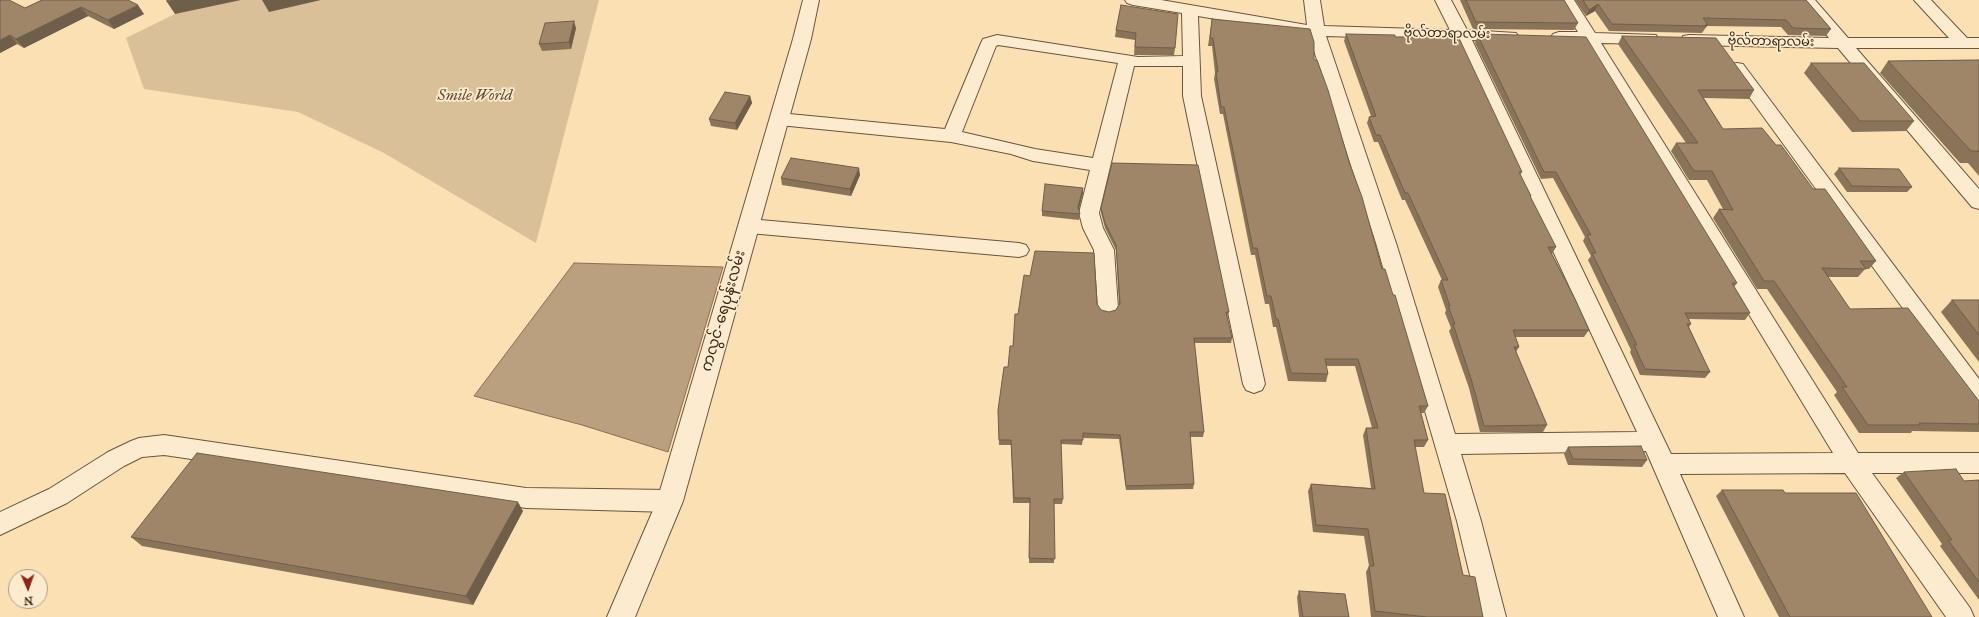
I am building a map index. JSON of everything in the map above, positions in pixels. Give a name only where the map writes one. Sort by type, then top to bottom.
[{"type":"street","name":"ကလွင်-ရေပုန်းလမ်း","points":[[621,617],[670,501],[749,226],[811,0]]},
{"type":"street","name":"ဗိုလ်တာရာလမ်း","points":[[1133,0],[1316,31],[1841,43],[1971,43]]},
{"type":"street","points":[[1312,0],[1316,31],[1386,243],[1469,521],[1493,617]]},
{"type":"street","points":[[1443,0],[1461,34],[1653,440],[1731,617]]},
{"type":"street","points":[[1566,0],[1852,464],[1961,617]]},
{"type":"street","points":[[1806,0],[1841,43],[1979,202]]},
{"type":"street","points":[[1922,0],[1971,43]]},
{"type":"street","points":[[1190,10],[1192,96],[1254,384]]},
{"type":"street","points":[[951,136],[989,43],[997,40],[1127,58],[1137,62],[1192,61]]},
{"type":"street","points":[[1717,40],[1979,396]]},
{"type":"street","points":[[1108,308],[1104,250],[1093,228],[1089,214],[1127,58]]},
{"type":"street","points":[[779,119],[951,136],[1014,149],[1033,155],[1100,165]]},
{"type":"street","points":[[749,226],[1019,250]]},
{"type":"street","points":[[1446,444],[1653,440]]},
{"type":"street","points":[[0,524],[58,496],[116,459],[139,448],[164,445],[526,498],[670,501]]},
{"type":"street","points":[[1664,464],[1979,463]]},
{"type":"green space","name":"Smile World","points":[[171,0],[599,0],[536,243],[384,153],[298,112],[144,89],[126,38],[175,14]]},
{"type":"shaded area","points":[[574,263],[723,267],[668,452],[582,425],[474,396]]},
{"type":"building","points":[[0,0],[9,0],[25,8],[42,0],[128,0],[138,5],[108,20],[81,7],[16,39],[10,35],[0,40]]},
{"type":"building","points":[[1466,0],[1564,0],[1578,23],[1476,22]]},
{"type":"building","points":[[1583,0],[1806,0],[1831,29],[1793,28],[1786,20],[1703,18],[1708,25],[1705,25],[1707,26],[1612,24],[1598,4],[1589,10]]},
{"type":"building","points":[[1121,5],[1178,14],[1175,48],[1135,47],[1136,33],[1116,30]]},
{"type":"building","points":[[1212,19],[1310,29],[1314,42],[1314,60],[1317,60],[1328,90],[1349,162],[1362,197],[1382,269],[1385,269],[1393,295],[1395,295],[1428,406],[1419,406],[1428,440],[1414,440],[1424,493],[1445,494],[1463,575],[1475,577],[1483,617],[1427,617],[1375,611],[1369,566],[1374,566],[1368,529],[1316,525],[1311,484],[1375,489],[1366,428],[1378,428],[1358,359],[1325,359],[1328,374],[1291,373],[1271,296],[1267,296],[1257,248],[1253,248],[1224,107],[1221,107],[1213,38],[1210,38]]},
{"type":"building","points":[[574,21],[569,42],[539,44],[545,23]]},
{"type":"building","points":[[1346,34],[1395,35],[1395,37],[1458,36],[1522,172],[1519,172],[1530,196],[1556,247],[1548,247],[1589,330],[1513,330],[1519,347],[1514,347],[1547,425],[1484,426],[1472,382],[1453,324],[1455,324],[1448,306],[1450,306],[1441,280],[1448,280],[1408,193],[1405,193],[1380,135],[1376,135],[1369,117],[1376,116]]},
{"type":"building","points":[[1482,34],[1586,37],[1737,283],[1732,283],[1750,313],[1685,313],[1691,324],[1687,324],[1710,372],[1645,369],[1634,345],[1637,345],[1592,253],[1596,253],[1587,235],[1591,235],[1556,172],[1544,172],[1478,36],[1483,36]]},
{"type":"building","points":[[1622,36],[1716,38],[1754,90],[1698,90],[1723,129],[1762,128],[1776,145],[1781,145],[1813,189],[1825,189],[1876,261],[1860,261],[1866,269],[1822,268],[1850,309],[1908,308],[1979,401],[1979,424],[1919,423],[1920,425],[1868,425],[1842,387],[1847,387],[1774,281],[1764,281],[1719,209],[1733,210],[1712,171],[1694,171],[1676,143],[1698,143]]},
{"type":"building","points":[[1979,60],[1979,152],[1971,151],[1888,61]]},
{"type":"building","points":[[1811,63],[1864,63],[1914,121],[1860,121]]},
{"type":"building","points":[[725,92],[750,96],[735,123],[709,119]]},
{"type":"building","points":[[791,158],[859,168],[850,189],[781,178]]},
{"type":"building","points":[[1112,163],[1198,165],[1229,312],[1226,312],[1232,338],[1194,338],[1204,432],[1190,432],[1194,484],[1126,486],[1120,435],[1083,433],[1083,440],[1061,440],[1063,499],[1054,499],[1055,559],[1029,558],[1030,498],[1014,498],[1011,440],[999,440],[998,410],[1004,367],[1008,367],[1010,346],[1013,346],[1015,314],[1018,314],[1024,275],[1030,276],[1035,251],[1094,253],[1097,304],[1101,310],[1109,312],[1116,310],[1120,303],[1116,245],[1105,223],[1101,208]]},
{"type":"building","points":[[1839,168],[1899,169],[1912,187],[1852,186]]},
{"type":"building","points":[[1045,184],[1083,188],[1078,207],[1080,214],[1042,211]]},
{"type":"building","points":[[1952,300],[1979,300],[1979,335]]},
{"type":"building","points":[[1641,446],[1647,460],[1573,459],[1568,447]]},
{"type":"building","points":[[197,453],[518,502],[466,596],[131,537]]},
{"type":"building","points":[[1956,469],[1964,481],[1979,480],[1979,582],[1948,540],[1952,540],[1904,472]]},
{"type":"building","points":[[1722,490],[1783,490],[1785,493],[1856,493],[1932,617],[1790,617]]},
{"type":"building","points":[[1299,591],[1345,594],[1349,617],[1303,617]]}]
